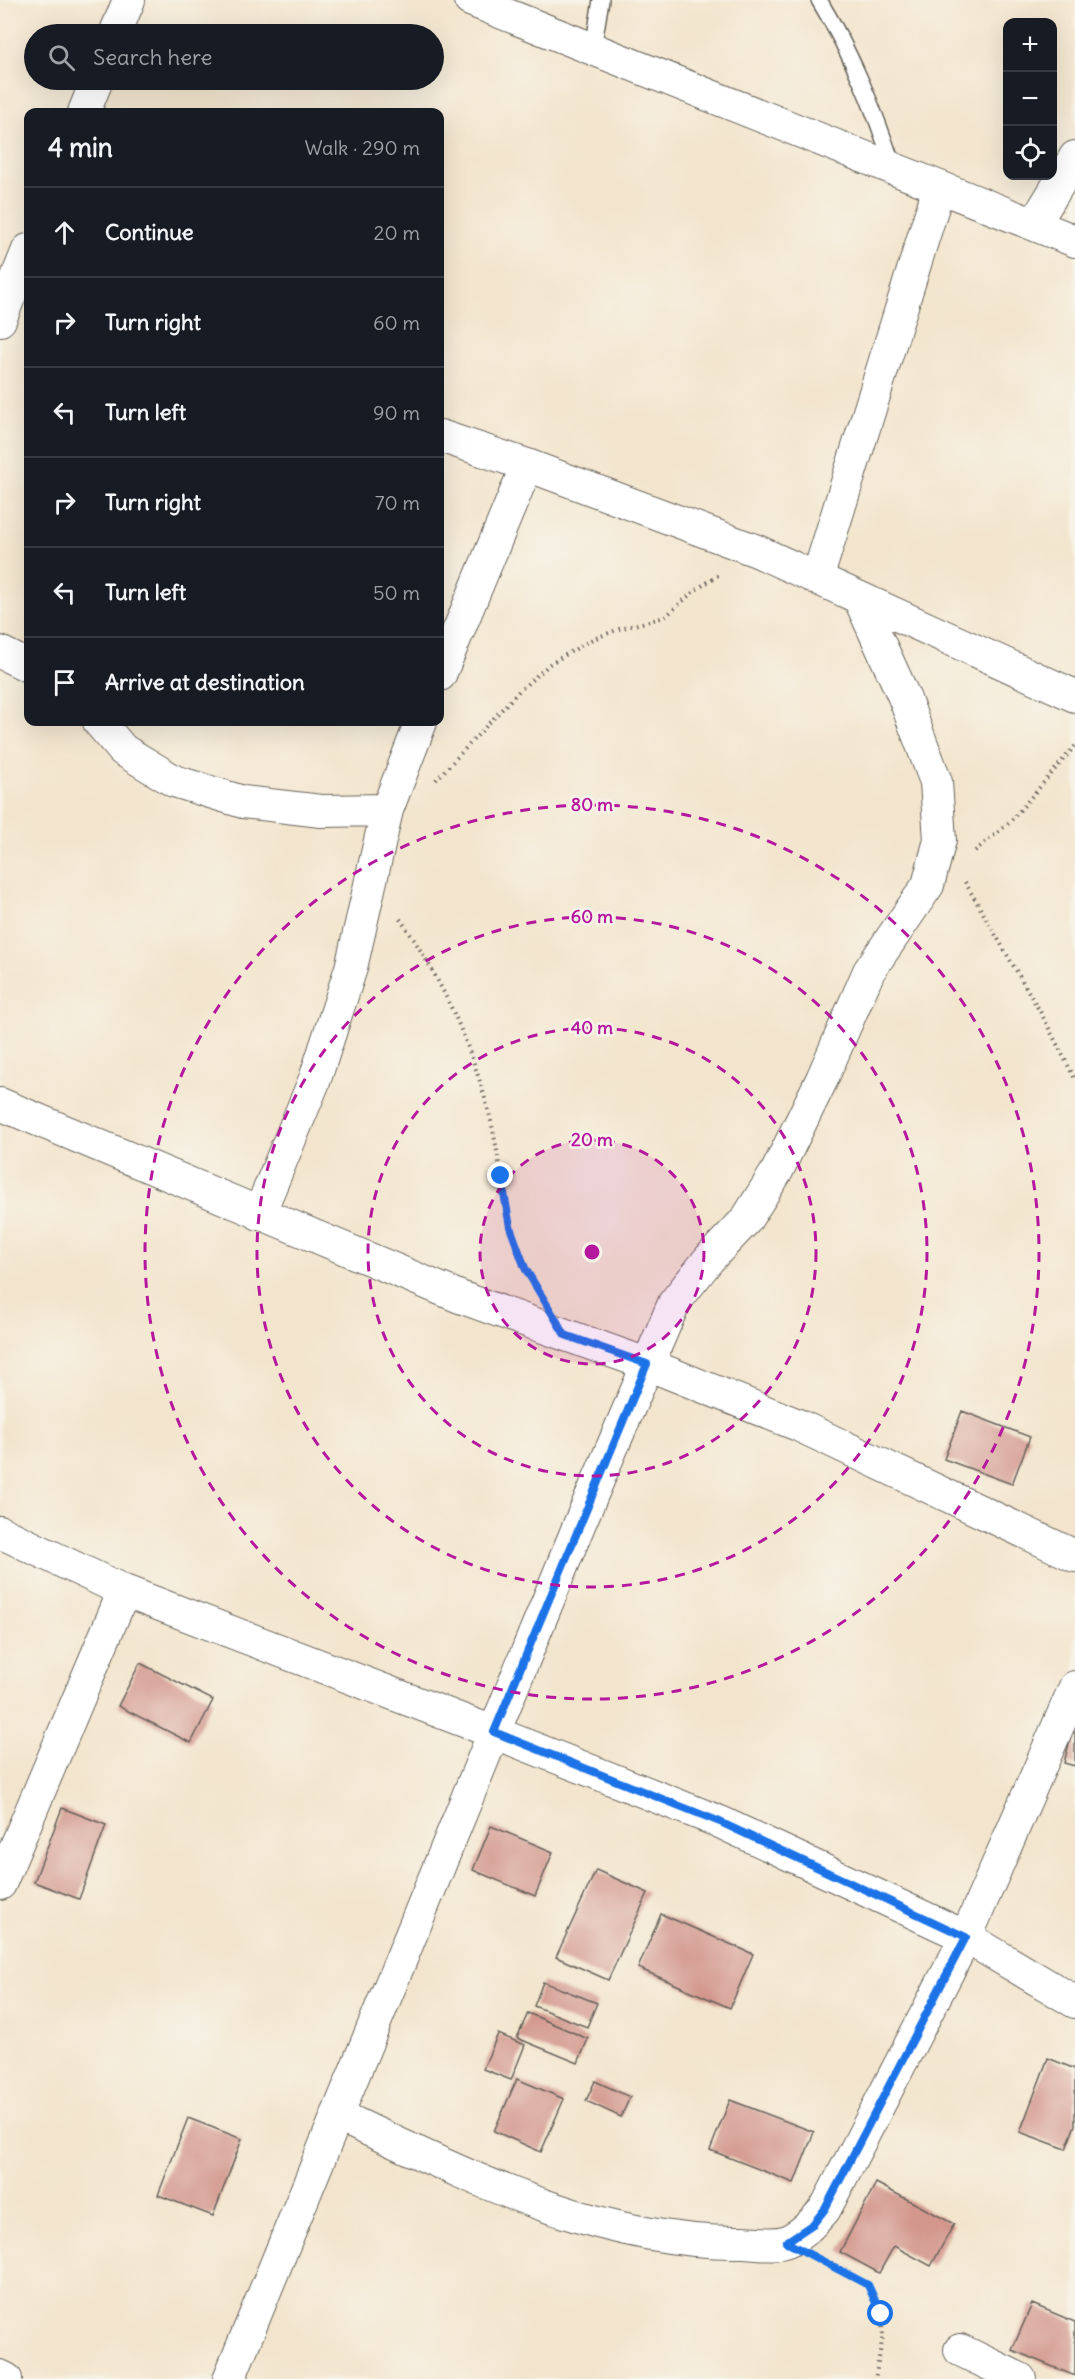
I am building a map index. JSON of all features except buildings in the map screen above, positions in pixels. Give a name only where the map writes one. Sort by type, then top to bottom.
[{"type":"street","points":[[119,24],[129,0]]},
{"type":"street","points":[[470,0],[1035,223],[1075,241]]},
{"type":"street","points":[[86,108],[93,90]]},
{"type":"street","points":[[1035,223],[1075,157]]},
{"type":"street","points":[[817,579],[939,187]]},
{"type":"street","points":[[13,306],[24,265]]},
{"type":"street","points":[[444,437],[757,550],[1075,696]]},
{"type":"street","points":[[444,665],[526,465]]},
{"type":"street","points":[[228,2379],[494,1732],[674,1303],[709,1259],[746,1220],[777,1171],[822,1079],[869,971],[948,852],[936,782],[904,696],[859,598]]},
{"type":"street","points":[[0,652],[24,664]]},
{"type":"street","points":[[102,726],[123,750],[174,781],[243,802],[321,811],[387,810]]},
{"type":"street","points":[[259,1214],[315,1079],[351,968],[387,810],[419,726]]},
{"type":"street","points":[[0,1104],[460,1297],[647,1364],[798,1425],[1075,1556]]},
{"type":"street","points":[[0,1532],[124,1591],[494,1732],[720,1822],[966,1937],[1075,2002]]},
{"type":"street","points":[[0,1884],[124,1591]]},
{"type":"street","points":[[337,2115],[443,2164],[553,2209],[628,2231],[727,2242],[786,2242],[813,2224],[825,2209],[966,1937],[1075,1687]]},
{"type":"street","points":[[960,2350],[1020,2379]]},
{"type":"street","points":[[0,2376],[6,2379]]},
{"type":"lane","points":[[593,49],[601,0]]},
{"type":"lane","points":[[819,0],[847,46],[876,116],[894,169]]},
{"type":"path","points":[[387,810],[418,795],[445,774],[519,691],[550,664],[591,640],[619,629],[665,617],[693,591],[757,550]]},
{"type":"path","points":[[1075,746],[1009,823],[948,852],[1042,1015],[1075,1079]]},
{"type":"path","points":[[371,879],[411,935],[440,986],[467,1043],[489,1114],[510,1227],[525,1268],[536,1287]]},
{"type":"path","points":[[786,2242],[868,2285],[881,2314],[883,2336],[875,2379]]},
{"type":"route","points":[[501,1176],[510,1227],[525,1268],[565,1335],[647,1364],[494,1732],[720,1822],[966,1937],[825,2209],[813,2224],[786,2242],[868,2285],[881,2314]]}]
